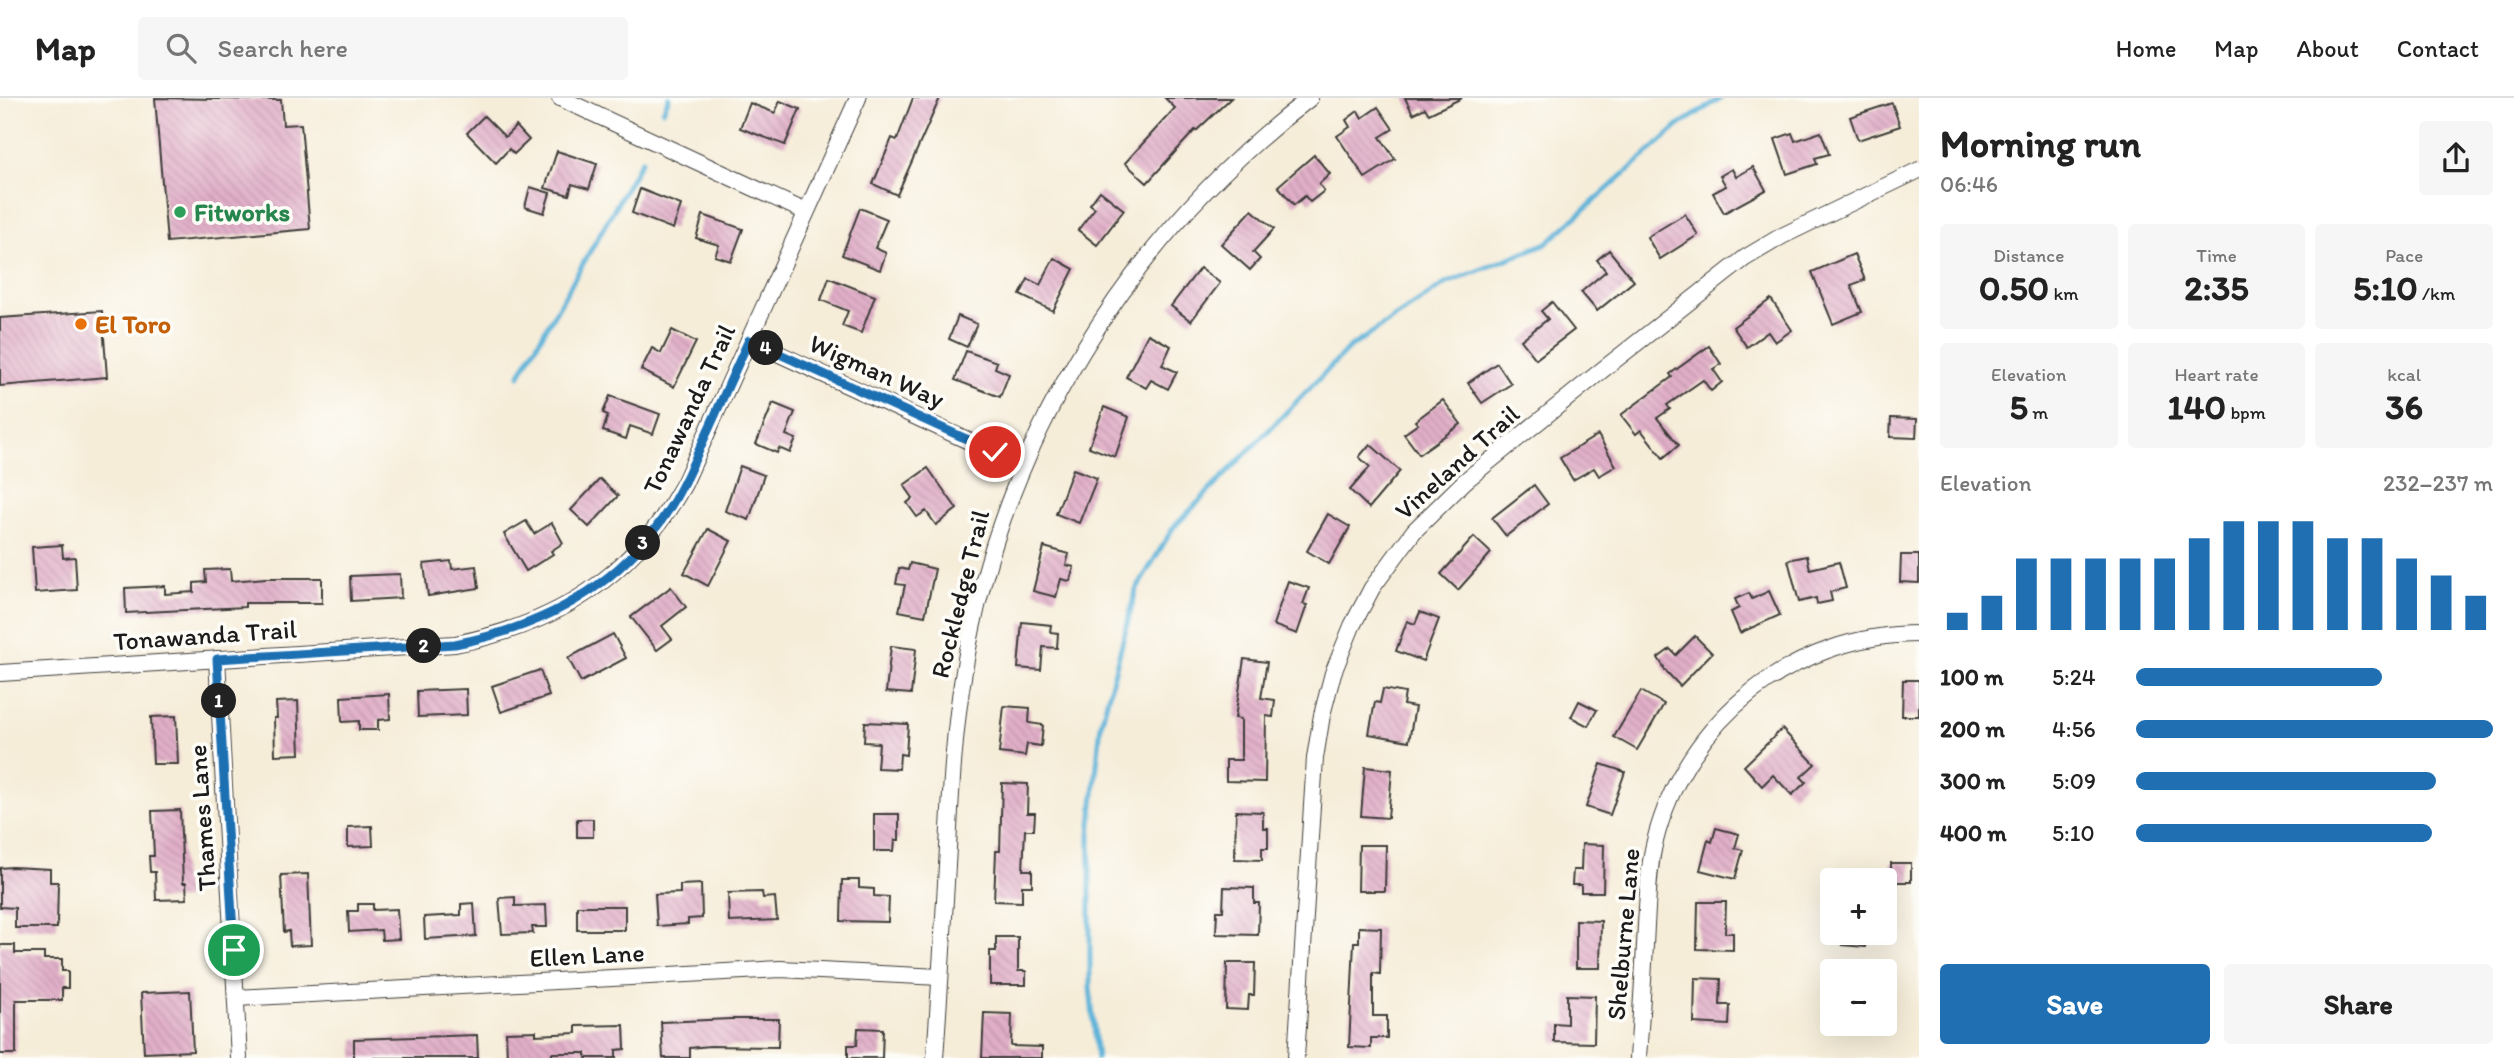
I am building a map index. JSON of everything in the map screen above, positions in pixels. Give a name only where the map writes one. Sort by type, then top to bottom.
[{"type":"street","points":[[560,98],[806,212]]},
{"type":"street","name":"Tonawanda Trail","points":[[0,673],[455,644],[502,633],[559,610],[594,588],[628,559],[655,529],[684,484],[858,98]]},
{"type":"street","name":"Rockledge Trail","points":[[935,1058],[953,761],[964,671],[981,587],[1004,513],[1036,436],[1108,309],[1205,192],[1257,142],[1310,98]]},
{"type":"street","name":"Vineland Trail","points":[[1296,1058],[1315,758],[1322,715],[1333,673],[1352,626],[1388,563],[1414,531],[1465,481],[1745,258],[1782,236],[1919,170]]},
{"type":"street","name":"Wigman Way","points":[[749,340],[1023,466]]},
{"type":"street","name":"Shelburne Lane","points":[[1638,1058],[1649,877],[1654,843],[1662,814],[1687,762],[1731,708],[1778,672],[1834,646],[1885,635],[1919,634]]},
{"type":"street","name":"Thames Lane","points":[[217,659],[239,1058]]},
{"type":"street","name":"Ellen Lane","points":[[236,998],[780,969],[940,977]]},
{"type":"building","points":[[155,98],[281,100],[283,125],[301,124],[310,229],[167,242]]},
{"type":"building","points":[[913,98],[940,98],[897,195],[873,184],[892,138],[897,140]]},
{"type":"building","points":[[1165,98],[1231,98],[1195,130],[1147,183],[1125,163],[1175,108]]},
{"type":"building","points":[[1405,98],[1462,98],[1429,114],[1425,108],[1413,114]]},
{"type":"building","points":[[780,101],[800,109],[785,145],[740,128],[750,103],[775,113]]},
{"type":"building","points":[[1892,103],[1900,126],[1858,140],[1850,117]]},
{"type":"building","points":[[1378,107],[1393,129],[1380,137],[1395,159],[1365,178],[1337,136],[1350,127],[1346,120],[1358,111],[1362,118]]},
{"type":"building","points":[[484,116],[505,137],[516,126],[529,140],[514,154],[509,149],[496,163],[467,133]]},
{"type":"building","points":[[1821,132],[1829,154],[1815,158],[1817,164],[1787,174],[1775,139],[1792,133],[1795,141]]},
{"type":"building","points":[[557,151],[597,164],[589,189],[572,184],[569,195],[545,188]]},
{"type":"building","points":[[1314,155],[1330,174],[1319,184],[1324,191],[1310,202],[1305,196],[1294,205],[1278,186]]},
{"type":"building","points":[[1753,167],[1766,190],[1724,213],[1713,193],[1726,186],[1720,176],[1732,169],[1736,177]]},
{"type":"building","points":[[530,187],[550,193],[544,213],[525,207]]},
{"type":"building","points":[[640,189],[681,205],[673,229],[632,213]]},
{"type":"building","points":[[1100,191],[1124,210],[1097,245],[1078,230],[1095,208],[1090,204]]},
{"type":"building","points":[[860,208],[887,219],[875,248],[886,253],[880,270],[842,255]]},
{"type":"building","points":[[1252,210],[1274,229],[1253,252],[1260,259],[1250,270],[1221,244]]},
{"type":"building","points":[[1685,214],[1698,235],[1660,259],[1647,237]]},
{"type":"building","points":[[703,215],[743,229],[731,261],[715,256],[719,245],[696,238]]},
{"type":"building","points":[[1609,250],[1634,281],[1597,311],[1581,292],[1606,271],[1597,260]]},
{"type":"building","points":[[1854,254],[1865,280],[1851,285],[1862,312],[1833,324],[1812,272]]},
{"type":"building","points":[[1054,258],[1074,269],[1053,311],[1020,295],[1028,279],[1040,285]]},
{"type":"building","points":[[1200,268],[1220,283],[1191,321],[1171,306]]},
{"type":"building","points":[[829,278],[875,296],[861,333],[842,326],[848,311],[821,300]]},
{"type":"building","points":[[1771,299],[1792,330],[1775,342],[1768,332],[1747,347],[1733,327]]},
{"type":"building","points":[[1552,302],[1574,330],[1536,359],[1521,340],[1548,319],[1541,311]]},
{"type":"building","points":[[102,311],[107,377],[0,386],[0,318]]},
{"type":"building","points":[[958,316],[977,324],[967,347],[949,339]]},
{"type":"building","points":[[672,330],[696,342],[674,387],[641,370],[652,348],[661,353]]},
{"type":"building","points":[[1148,334],[1171,346],[1162,365],[1177,372],[1168,389],[1151,380],[1146,388],[1126,377]]},
{"type":"building","points":[[1709,346],[1721,364],[1713,369],[1722,382],[1711,391],[1703,380],[1667,405],[1670,409],[1657,418],[1679,445],[1663,458],[1641,430],[1636,434],[1621,415]]},
{"type":"building","points":[[966,351],[997,362],[995,368],[1009,374],[1000,397],[955,380]]},
{"type":"building","points":[[1497,363],[1511,384],[1482,403],[1468,383]]},
{"type":"building","points":[[610,396],[660,414],[653,434],[630,426],[626,439],[603,431],[608,415],[603,413]]},
{"type":"building","points":[[1443,400],[1461,424],[1419,454],[1404,434],[1418,424],[1415,421]]},
{"type":"building","points":[[773,403],[795,412],[786,435],[796,439],[790,453],[779,448],[777,453],[756,444]]},
{"type":"building","points":[[1104,407],[1129,417],[1115,457],[1089,447]]},
{"type":"building","points":[[1891,418],[1917,419],[1916,438],[1890,437]]},
{"type":"building","points":[[1598,435],[1616,466],[1599,476],[1594,468],[1573,480],[1560,458]]},
{"type":"building","points":[[1370,444],[1400,471],[1369,508],[1350,490],[1370,467],[1359,457]]},
{"type":"building","points":[[740,466],[764,475],[749,520],[725,511]]},
{"type":"building","points":[[928,468],[957,509],[936,525],[926,511],[917,517],[907,503],[913,498],[904,485]]},
{"type":"building","points":[[1073,469],[1097,478],[1079,523],[1056,514]]},
{"type":"building","points":[[600,479],[618,496],[589,527],[571,510]]},
{"type":"building","points":[[1534,485],[1548,504],[1506,536],[1492,518]]},
{"type":"building","points":[[1328,514],[1350,527],[1329,564],[1307,551]]},
{"type":"building","points":[[526,521],[534,534],[552,523],[563,543],[551,551],[553,554],[526,571],[504,534]]},
{"type":"building","points":[[708,529],[731,541],[708,586],[684,573]]},
{"type":"building","points":[[1474,537],[1491,553],[1458,590],[1441,574]]},
{"type":"building","points":[[62,545],[63,558],[75,557],[77,590],[35,593],[32,547]]},
{"type":"building","points":[[1044,547],[1069,554],[1066,565],[1074,567],[1070,581],[1061,579],[1056,597],[1033,591]]},
{"type":"building","points":[[1901,555],[1919,555],[1919,583],[1900,582]]},
{"type":"building","points":[[1807,556],[1810,569],[1839,562],[1846,588],[1830,592],[1832,601],[1817,604],[1816,598],[1799,602],[1788,560]]},
{"type":"building","points":[[451,561],[452,569],[476,566],[479,588],[428,596],[424,564]]},
{"type":"building","points":[[910,563],[935,569],[925,616],[899,611],[905,585],[896,584],[899,568],[908,570]]},
{"type":"building","points":[[230,569],[231,581],[322,578],[322,603],[245,603],[245,607],[126,613],[125,588],[165,586],[165,594],[194,592],[194,583],[206,582],[205,570]]},
{"type":"building","points":[[400,574],[401,598],[351,601],[350,576]]},
{"type":"building","points":[[1288,581],[1309,588],[1303,604],[1307,605],[1297,634],[1273,625]]},
{"type":"building","points":[[671,587],[686,607],[662,626],[672,639],[657,650],[631,617]]},
{"type":"building","points":[[1769,591],[1780,615],[1740,633],[1731,612],[1739,608],[1735,599],[1749,593],[1752,599]]},
{"type":"building","points":[[1420,612],[1439,619],[1423,661],[1396,651],[1407,621],[1415,624]]},
{"type":"building","points":[[1022,622],[1051,625],[1050,632],[1058,633],[1057,648],[1043,647],[1041,670],[1018,668]]},
{"type":"building","points":[[613,634],[626,658],[581,682],[568,658]]},
{"type":"building","points":[[1695,636],[1712,653],[1680,686],[1663,668],[1658,658],[1670,649],[1676,655]]},
{"type":"building","points":[[891,646],[916,649],[911,694],[886,692]]},
{"type":"building","points":[[1244,659],[1267,662],[1261,698],[1275,700],[1273,717],[1266,716],[1265,782],[1226,781],[1226,760],[1241,760],[1241,719],[1235,718]]},
{"type":"building","points":[[540,670],[549,696],[501,712],[492,686]]},
{"type":"building","points":[[1903,680],[1919,680],[1919,716],[1902,716]]},
{"type":"building","points":[[466,689],[467,715],[418,717],[417,691]]},
{"type":"building","points":[[1383,689],[1405,693],[1403,705],[1415,707],[1409,741],[1369,734],[1375,702],[1380,703]]},
{"type":"building","points":[[1641,691],[1664,704],[1637,750],[1614,737]]},
{"type":"building","points":[[389,694],[390,719],[378,720],[378,730],[359,730],[359,721],[342,722],[341,697]]},
{"type":"building","points":[[298,701],[300,754],[275,755],[276,702]]},
{"type":"building","points":[[1579,701],[1597,710],[1588,726],[1571,717]]},
{"type":"building","points":[[1004,706],[1030,708],[1029,723],[1043,725],[1041,746],[1027,744],[1025,756],[999,753]]},
{"type":"building","points":[[176,716],[178,764],[153,764],[151,717]]},
{"type":"building","points":[[865,722],[908,724],[906,755],[900,754],[899,769],[877,768],[879,743],[864,742]]},
{"type":"building","points":[[1782,729],[1815,764],[1801,777],[1806,782],[1792,795],[1773,775],[1762,786],[1744,766]]},
{"type":"building","points":[[1601,764],[1625,772],[1610,815],[1586,807]]},
{"type":"building","points":[[1365,767],[1392,770],[1388,818],[1361,816]]},
{"type":"building","points":[[1002,783],[1028,784],[1027,813],[1035,813],[1034,830],[1025,830],[1023,870],[1032,870],[1032,886],[1022,886],[1022,902],[994,901],[996,851],[1000,851]]},
{"type":"building","points":[[180,810],[183,883],[186,883],[187,899],[156,900],[155,872],[150,872],[149,856],[154,856],[152,811]]},
{"type":"building","points":[[1236,811],[1263,812],[1263,828],[1268,828],[1268,848],[1262,848],[1262,860],[1235,859]]},
{"type":"building","points":[[874,814],[899,814],[899,840],[895,840],[894,851],[874,851]]},
{"type":"building","points":[[577,819],[593,819],[593,837],[577,837]]},
{"type":"building","points":[[372,826],[373,846],[348,847],[348,827]]},
{"type":"building","points":[[1716,828],[1739,834],[1735,848],[1743,850],[1735,879],[1700,870],[1708,840],[1712,842]]},
{"type":"building","points":[[1582,844],[1604,845],[1603,892],[1581,892],[1581,885],[1572,885],[1573,870],[1581,870]]},
{"type":"building","points":[[1359,845],[1386,845],[1385,891],[1358,891]]},
{"type":"building","points":[[1891,863],[1911,863],[1911,882],[1897,882],[1897,868],[1891,868]]},
{"type":"building","points":[[0,868],[50,869],[50,882],[58,882],[57,928],[15,928],[15,908],[0,907]]},
{"type":"building","points":[[308,874],[311,945],[290,946],[289,931],[284,932],[281,875]]},
{"type":"building","points":[[842,880],[859,880],[859,888],[874,889],[874,896],[889,897],[888,922],[841,921]]},
{"type":"building","points":[[701,884],[702,918],[688,919],[688,924],[657,926],[655,894],[680,893],[680,885]]},
{"type":"building","points":[[1224,887],[1254,888],[1254,903],[1259,903],[1258,935],[1216,934],[1217,911],[1223,911]]},
{"type":"building","points":[[762,892],[763,898],[775,897],[777,920],[729,922],[728,893]]},
{"type":"building","points":[[515,897],[515,906],[546,905],[547,927],[532,927],[533,933],[502,934],[499,898]]},
{"type":"building","points":[[1698,902],[1726,902],[1725,933],[1733,933],[1733,950],[1697,949]]},
{"type":"building","points":[[474,903],[476,936],[425,939],[424,917],[461,915],[461,904]]},
{"type":"building","points":[[358,904],[373,904],[373,910],[397,909],[399,939],[382,940],[381,930],[349,932],[348,911],[358,911]]},
{"type":"building","points":[[577,906],[625,906],[625,930],[577,930]]},
{"type":"building","points":[[1576,920],[1601,921],[1600,968],[1576,968]]},
{"type":"building","points":[[1359,927],[1381,928],[1380,974],[1373,973],[1373,1016],[1387,1016],[1387,1038],[1371,1038],[1371,1048],[1349,1047],[1354,942],[1359,942]]},
{"type":"building","points":[[996,937],[1018,937],[1018,971],[1026,971],[1026,985],[990,985],[990,951],[996,951]]},
{"type":"building","points":[[0,945],[15,945],[15,953],[44,953],[44,959],[62,959],[62,971],[68,971],[68,988],[62,988],[62,1000],[16,1000],[16,1054],[0,1054]]},
{"type":"building","points":[[1227,963],[1255,963],[1254,995],[1249,995],[1248,1010],[1226,1009]]},
{"type":"building","points":[[1695,978],[1721,979],[1720,1005],[1730,1005],[1729,1025],[1694,1023]]},
{"type":"building","points":[[190,991],[193,1051],[144,1053],[141,993]]},
{"type":"building","points":[[1567,995],[1595,996],[1594,1043],[1554,1042],[1554,1023],[1567,1024]]},
{"type":"building","points":[[984,1013],[1012,1014],[1011,1046],[1042,1047],[1042,1058],[982,1058]]},
{"type":"building","points":[[779,1019],[778,1047],[710,1046],[690,1048],[690,1058],[663,1058],[661,1022]]},
{"type":"building","points":[[624,1025],[625,1049],[616,1050],[616,1058],[586,1058],[586,1053],[552,1053],[552,1057],[507,1058],[506,1032],[536,1031],[536,1035],[576,1033],[576,1026]]},
{"type":"building","points":[[858,1028],[883,1029],[882,1058],[848,1058],[848,1045],[857,1045]]},
{"type":"building","points":[[477,1035],[478,1058],[354,1058],[354,1039]]},
{"type":"waterway","points":[[663,111],[669,98]]},
{"type":"waterway","points":[[1097,1058],[1090,987],[1090,834],[1101,724],[1136,590],[1173,528],[1349,348],[1445,284],[1547,243],[1678,126],[1721,98]]},
{"type":"waterway","points":[[519,376],[642,160]]},
{"type":"place","name":"Fitworks","points":[[180,212]]},
{"type":"place","name":"El Toro","points":[[81,324]]},
{"type":"route","points":[[234,950],[217,659],[455,644],[491,637],[559,610],[594,588],[628,559],[655,529],[684,484],[749,340],[995,452]]}]
